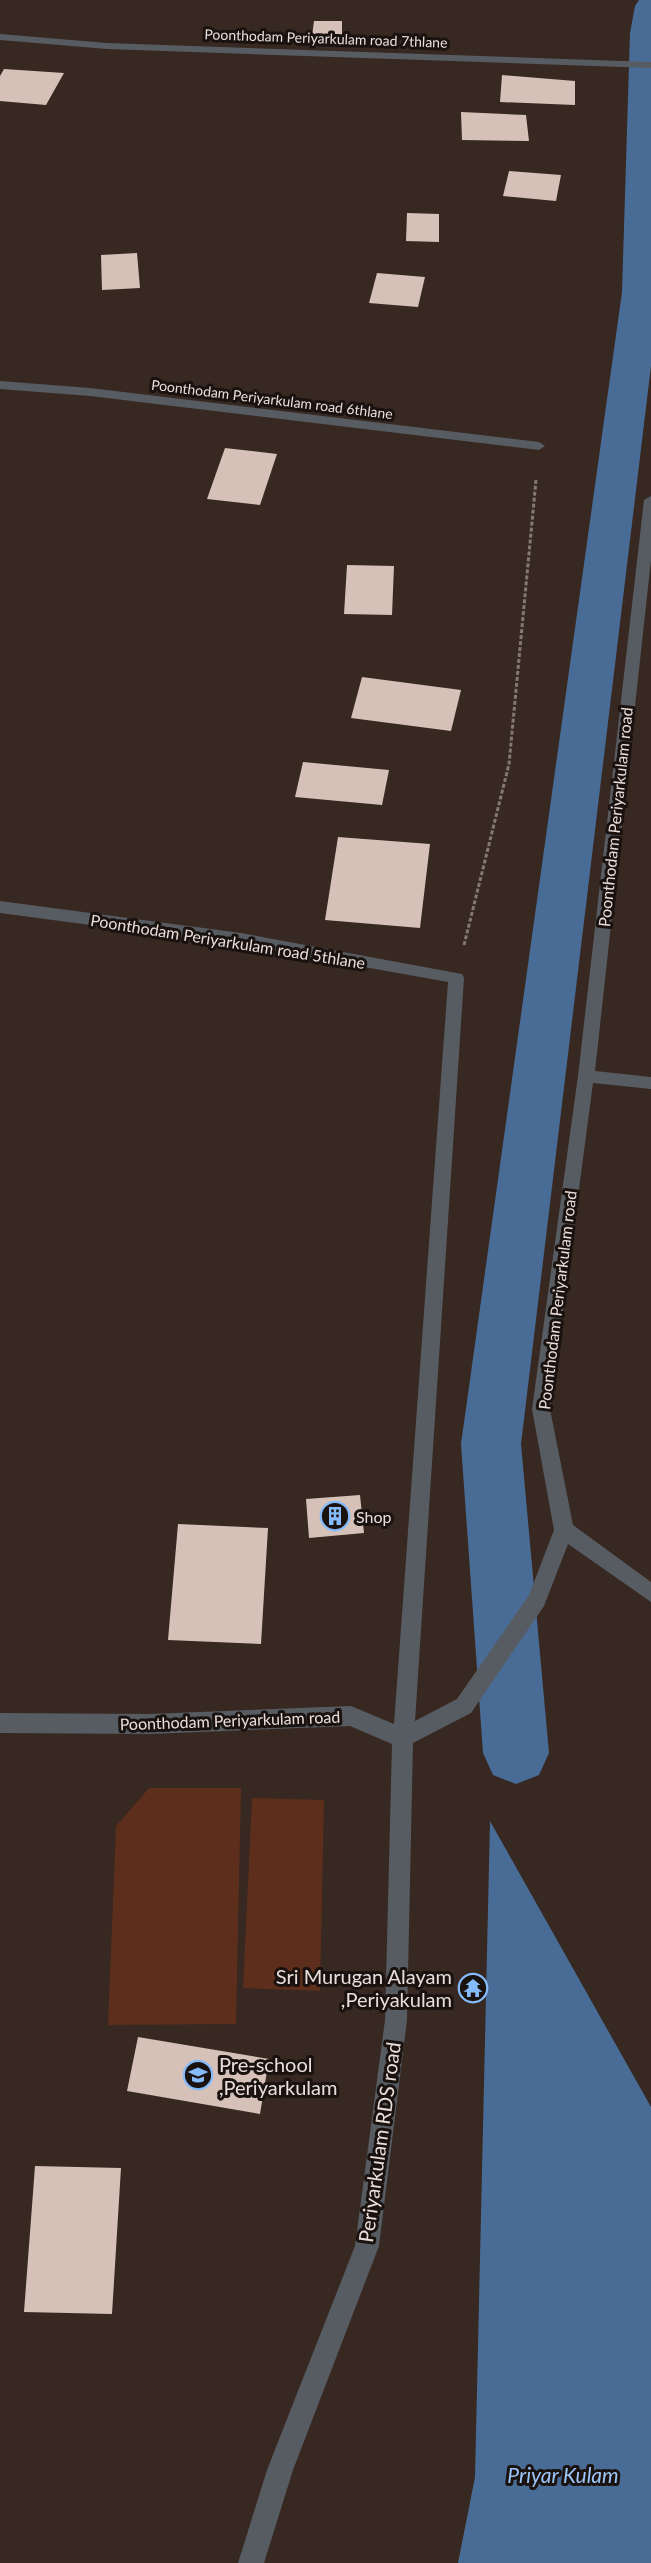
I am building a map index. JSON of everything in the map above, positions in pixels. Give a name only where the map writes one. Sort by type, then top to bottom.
[{"type":"street","name":"Poonthodam Periyarkulam road 7thlane","points":[[0,37],[107,46],[651,65]]},
{"type":"street","name":"Poonthodam Periyarkulam road 6thlane","points":[[0,385],[90,392],[539,446]]},
{"type":"street","name":"Poonthodam Periyarkulam road","points":[[564,1530],[541,1409],[585,1076],[651,500]]},
{"type":"street","name":"Poonthodam Periyarkulam road 5thlane","points":[[0,907],[241,939],[456,978]]},
{"type":"street","name":"Periyarkulam RDS road","points":[[252,2563],[280,2470],[367,2246],[396,2020],[403,1738],[456,978]]},
{"type":"street","points":[[585,1076],[651,1083]]},
{"type":"street","points":[[403,1738],[464,1706],[537,1600],[564,1530],[651,1593]]},
{"type":"street","name":"Poonthodam Periyarkulam road","points":[[0,1723],[150,1724],[351,1716],[403,1738]]},
{"type":"path","points":[[456,978],[509,764],[539,446]]},
{"type":"shaded area","points":[[149,1788],[241,1788],[236,2024],[108,2025],[116,1826]]},
{"type":"shaded area","points":[[252,1798],[324,1800],[320,1991],[243,1988]]},
{"type":"water","name":"Priyar Kulam","points":[[490,1821],[651,2107],[651,2563],[458,2563],[475,2477]]},
{"type":"building","points":[[314,21],[342,21],[342,43],[311,43]]},
{"type":"building","points":[[4,69],[64,73],[46,105],[0,101],[0,76]]},
{"type":"building","points":[[502,75],[575,81],[575,105],[500,102]]},
{"type":"building","points":[[461,112],[526,115],[529,141],[462,140]]},
{"type":"building","points":[[509,171],[561,175],[556,201],[503,196]]},
{"type":"building","points":[[407,213],[439,214],[439,242],[406,241]]},
{"type":"building","points":[[137,253],[140,288],[102,290],[101,255]]},
{"type":"building","points":[[377,273],[425,277],[418,307],[369,303]]},
{"type":"building","points":[[225,448],[277,454],[260,505],[207,499]]},
{"type":"building","points":[[347,565],[394,566],[392,615],[344,614]]},
{"type":"building","points":[[362,677],[461,690],[451,731],[351,718]]},
{"type":"building","points":[[303,762],[389,770],[382,805],[295,797]]},
{"type":"building","points":[[338,837],[430,844],[420,928],[325,920]]},
{"type":"building","name":"Shop","points":[[360,1495],[364,1533],[309,1538],[306,1499]]},
{"type":"building","points":[[178,1524],[268,1528],[261,1644],[168,1640]]},
{"type":"building","name":"Pre-school ,Periyarkulam","points":[[138,2037],[269,2059],[260,2114],[127,2091]]},
{"type":"building","points":[[35,2166],[121,2168],[112,2314],[24,2312]]},
{"type":"waterway","points":[[516,1753],[491,1444],[641,292],[646,33],[651,6]]},
{"type":"place","name":"Shop","points":[[335,1516]]},
{"type":"place","name":"Sri Murugan Alayam ,Periyakulam","points":[[473,1988]]},
{"type":"place","name":"Pre-school ,Periyarkulam","points":[[198,2075]]}]
